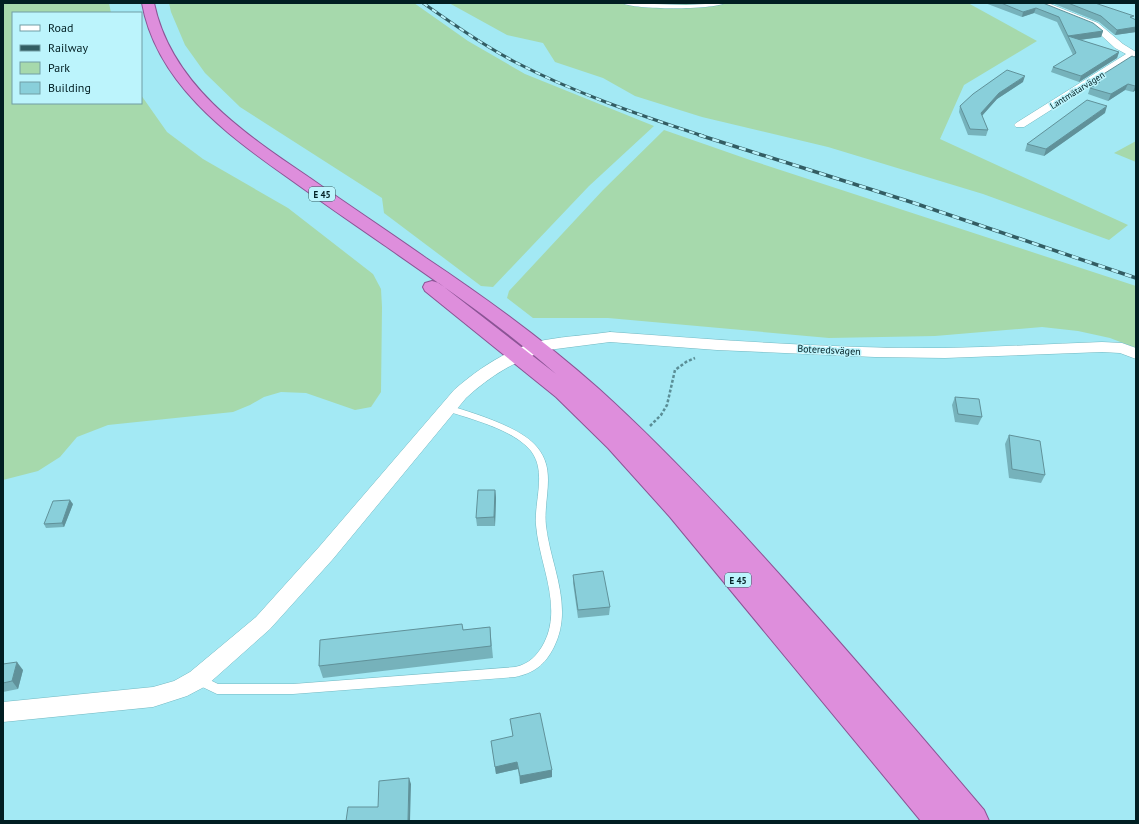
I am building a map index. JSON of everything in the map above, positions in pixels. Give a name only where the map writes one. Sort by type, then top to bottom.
[{"type":"highway","name":"E 45","points":[[148,3],[158,37],[168,56],[181,76],[218,116],[272,158],[482,304],[528,350],[564,392],[616,442],[679,510],[942,821]]},
{"type":"highway","name":"E 45","points":[[142,18],[148,39],[171,79],[208,119],[255,158],[418,277],[581,384],[635,435],[699,501],[809,625],[973,821]]},
{"type":"street","points":[[1040,3],[1094,25],[1119,46],[1135,55]]},
{"type":"street","name":"Lantmätarvägen","points":[[1020,125],[1135,55]]},
{"type":"street","name":"Boteredsvägen","points":[[3,712],[153,697],[179,689],[198,679],[263,623],[326,553],[447,408],[475,380],[496,365],[528,350],[554,344],[610,337],[717,345],[875,352],[945,353],[1102,347],[1129,351]]},
{"type":"lane","points":[[624,3],[690,7],[709,6],[723,3]]},
{"type":"lane","points":[[198,679],[217,689],[293,689],[515,672],[530,668],[541,659],[556,634],[557,617],[555,588],[541,523],[545,483],[544,468],[534,448],[518,436],[489,423],[447,408]]},
{"type":"green space","points":[[3,3],[109,3],[111,12],[12,12],[12,104],[142,104],[142,96],[167,132],[203,159],[288,208],[373,274],[381,289],[381,392],[371,407],[355,410],[306,393],[281,392],[264,397],[233,412],[108,425],[77,437],[60,457],[38,471],[3,480]]},
{"type":"green space","points":[[169,3],[414,3],[468,41],[525,74],[654,126],[589,186],[493,287],[481,286],[384,213],[382,198],[240,107],[205,73],[185,45],[171,12]]},
{"type":"green space","points":[[449,3],[968,3],[1037,41],[964,85],[940,139],[1128,225],[1109,240],[983,194],[828,147],[702,117],[635,96],[603,78],[555,62],[543,43],[507,35]]},
{"type":"green space","points":[[664,130],[750,160],[1136,286],[1136,348],[1110,338],[1078,331],[1042,327],[935,336],[829,338],[608,318],[533,318],[507,298],[509,291],[603,190]]},
{"type":"green space","points":[[1136,141],[1136,162],[1114,153]]},
{"type":"building","points":[[1001,3],[1043,3],[1093,23],[1103,31],[1068,36],[1059,17],[1036,8],[1023,12]]},
{"type":"building","points":[[1068,3],[1095,3],[1134,16],[1130,17],[1136,20],[1136,27],[1117,30],[1101,16]]},
{"type":"building","points":[[1068,36],[1119,52],[1081,76],[1053,67],[1076,53]]},
{"type":"building","points":[[1132,56],[1136,56],[1135,86],[1128,84],[1111,94],[1090,88],[1100,82],[1094,80]]},
{"type":"building","points":[[1007,70],[1025,76],[999,93],[981,113],[988,130],[970,129],[960,106],[973,94]]},
{"type":"building","points":[[1087,100],[1107,106],[1046,149],[1027,144]]},
{"type":"building","points":[[955,397],[979,399],[982,417],[958,414]]},
{"type":"building","points":[[1009,435],[1040,441],[1045,475],[1012,469]]},
{"type":"building","points":[[478,490],[495,490],[494,517],[476,518]]},
{"type":"building","points":[[70,500],[62,523],[44,524],[53,501]]},
{"type":"building","points":[[603,571],[610,607],[578,610],[573,575]]},
{"type":"building","points":[[462,624],[463,630],[490,627],[491,646],[319,666],[320,640]]},
{"type":"building","points":[[17,662],[12,681],[3,683],[3,664]]},
{"type":"building","points":[[540,713],[552,770],[520,776],[517,762],[495,767],[491,741],[513,736],[510,719]]},
{"type":"building","points":[[409,778],[408,821],[346,821],[348,807],[378,807],[379,781]]},
{"type":"railway","points":[[423,3],[491,49],[561,84],[608,103],[703,136]]},
{"type":"railway","points":[[699,135],[914,203],[1136,278]]}]
